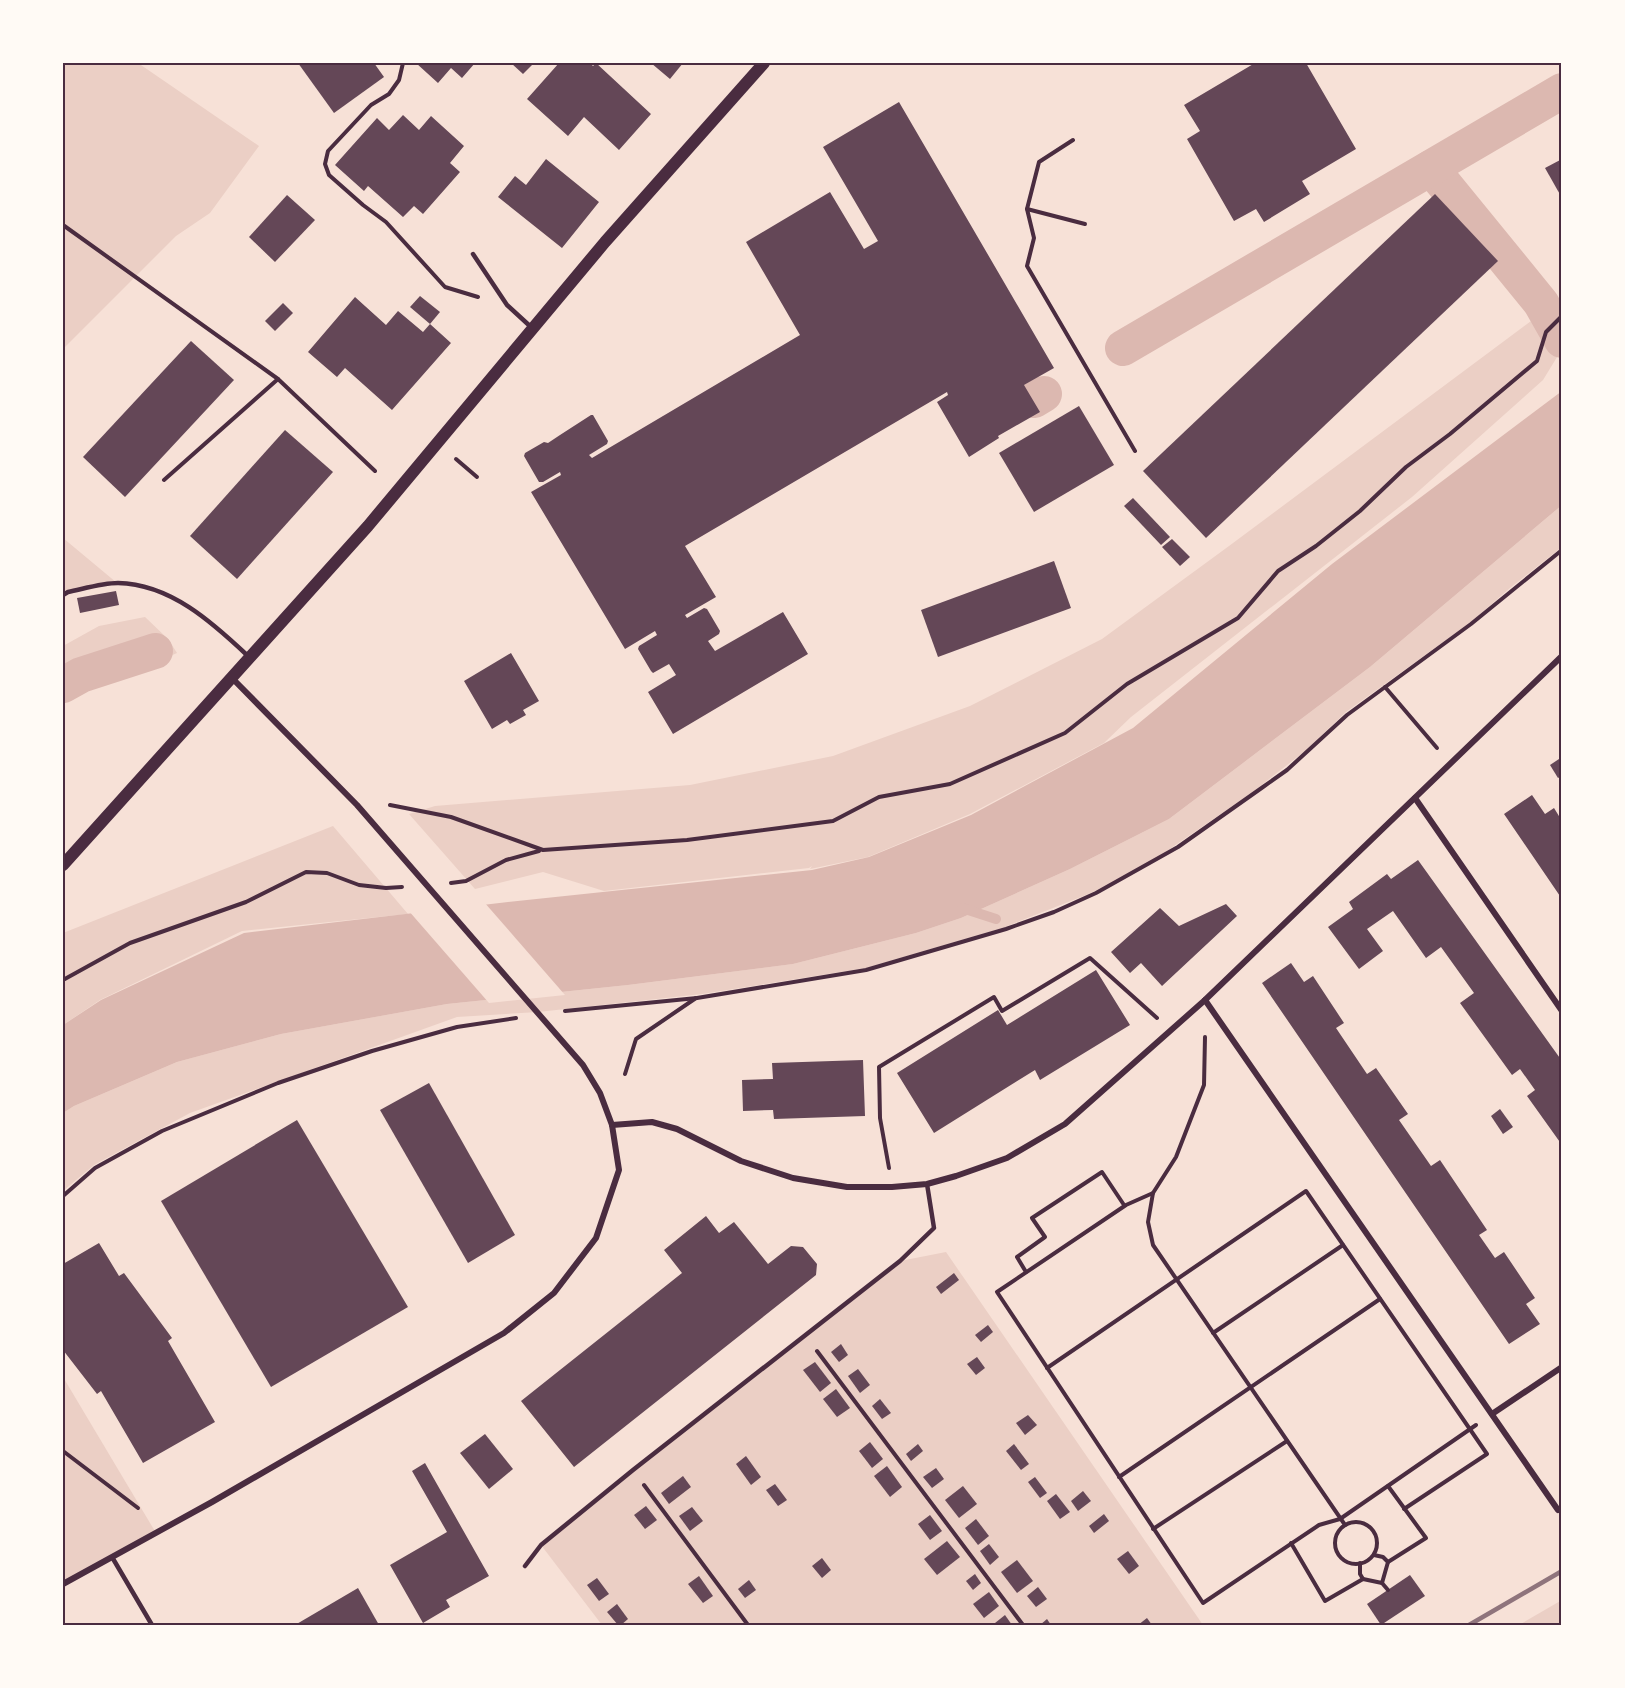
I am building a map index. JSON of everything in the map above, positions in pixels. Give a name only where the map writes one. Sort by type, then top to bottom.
[{"type":"main road","points":[[63,865],[368,526],[605,242],[764,63]]},
{"type":"street","points":[[612,1125],[652,1122],[677,1129],[741,1161],[793,1178],[847,1187],[927,1184],[1007,1158],[1065,1124],[1205,1000],[1562,656]]},
{"type":"street","points":[[63,1584],[212,1502],[504,1333],[554,1293],[596,1238],[619,1170],[612,1125],[600,1093],[583,1065],[357,805],[232,678]]},
{"type":"street","points":[[1415,798],[1562,1011]]},
{"type":"street","points":[[1205,1000],[1558,1510]]},
{"type":"street","points":[[1492,1414],[1562,1366]]},
{"type":"lane","points":[[472,254],[507,305],[533,328]]},
{"type":"lane","points":[[63,594],[117,583],[144,587],[169,596],[213,624],[250,658]]},
{"type":"lane","points":[[525,1566],[541,1545],[633,1470],[900,1261],[934,1228],[927,1184]]},
{"type":"lane","points":[[112,1557],[152,1625]]},
{"type":"path","points":[[403,63],[399,80],[389,94],[371,105],[328,151],[325,164],[330,175],[386,222],[445,287],[507,305]]},
{"type":"path","points":[[1073,140],[1039,162],[1027,209],[1034,238],[1028,266],[1135,451]]},
{"type":"path","points":[[1027,209],[1085,224]]},
{"type":"path","points":[[63,225],[278,380],[375,471]]},
{"type":"path","points":[[443,883],[466,881],[506,860],[543,850],[687,840],[833,821],[879,797],[950,784],[1065,733],[1126,684],[1238,618],[1278,571],[1316,546],[1360,511],[1406,467],[1450,434],[1538,361],[1547,331],[1562,317]]},
{"type":"path","points":[[164,480],[278,380]]},
{"type":"path","points":[[456,459],[477,477]]},
{"type":"path","points":[[562,1011],[697,998],[866,970],[1006,929],[1075,902],[1145,867],[1178,847],[1287,770],[1347,715],[1471,624],[1562,550]]},
{"type":"path","points":[[1385,687],[1450,763]]},
{"type":"path","points":[[390,805],[451,818],[543,850]]},
{"type":"path","points":[[63,980],[130,943],[246,902],[306,872],[327,873],[359,885],[386,888],[409,886]]},
{"type":"path","points":[[892,1187],[880,1118],[879,1066],[994,997],[1002,1011],[1090,958],[1171,1030]]},
{"type":"path","points":[[625,1074],[636,1039],[697,998]]},
{"type":"path","points":[[1205,1000],[1204,1085],[1176,1157],[1154,1193],[1148,1222],[1153,1245],[1345,1525]]},
{"type":"path","points":[[63,1196],[95,1168],[162,1131],[278,1083],[372,1051],[457,1027],[527,1016]]},
{"type":"path","points":[[1026,1272],[1017,1257],[1045,1237],[1032,1218],[1102,1172],[1125,1206]]},
{"type":"path","points":[[1047,1368],[1306,1191],[1487,1454],[1404,1509]]},
{"type":"path","points":[[1154,1193],[1125,1206],[997,1293],[1203,1603],[1319,1525],[1340,1519],[1492,1414]]},
{"type":"path","points":[[1213,1333],[1343,1245]]},
{"type":"path","points":[[1119,1477],[1380,1299]]},
{"type":"path","points":[[805,1335],[1023,1625]]},
{"type":"path","points":[[1153,1529],[1287,1441]]},
{"type":"path","points":[[63,1451],[138,1508]]},
{"type":"path","points":[[633,1470],[748,1625]]},
{"type":"path","points":[[1388,1486],[1426,1538],[1388,1562],[1383,1582],[1388,1590]]},
{"type":"path","points":[[1360,1522],[1368,1525],[1374,1531],[1377,1547],[1373,1555],[1367,1561],[1360,1563],[1344,1560],[1336,1546],[1336,1538],[1345,1525],[1360,1522]]},
{"type":"path","points":[[1292,1544],[1325,1601],[1363,1579],[1383,1582]]},
{"type":"path","points":[[1373,1555],[1383,1557],[1388,1562]]},
{"type":"path","points":[[1360,1563],[1360,1574],[1363,1579]]},
{"type":"shaded area","points":[[63,63],[138,63],[259,146],[210,213],[176,236],[63,349]]},
{"type":"shaded area","points":[[1562,298],[1562,349],[1543,380],[1412,497],[1131,717],[1104,743],[970,814],[868,857],[810,869],[812,866],[604,891],[543,872],[475,889],[409,814],[435,806],[690,785],[833,756],[970,706],[1102,639]]},
{"type":"shaded area","points":[[1562,391],[1562,505],[1370,667],[1169,819],[1070,869],[961,918],[916,933],[793,964],[628,985],[447,1004],[281,1034],[177,1062],[74,1106],[63,1113],[63,1025],[101,1000],[244,933],[812,870],[869,857],[971,815],[1133,728],[1332,564]]},
{"type":"shaded area","points":[[1562,505],[1562,547],[1471,622],[1346,712],[1305,751],[1250,794],[1158,857],[1126,876],[1086,895],[1002,928],[866,968],[702,994],[538,1012],[457,1017],[190,1113],[94,1165],[63,1191],[63,1113],[74,1106],[177,1062],[281,1034],[447,1004],[628,985],[793,964],[916,933],[961,918],[1070,869],[1169,819],[1370,667]]},
{"type":"shaded area","points":[[63,538],[117,583],[63,595]]},
{"type":"shaded area","points":[[145,617],[168,639],[177,653],[161,660],[155,649],[81,673],[63,683],[63,646],[99,626]]},
{"type":"shaded area","points":[[333,826],[408,914],[242,931],[100,1000],[63,1025],[63,933]]},
{"type":"shaded area","points":[[946,1252],[1203,1625],[602,1625],[541,1545],[900,1261]]},
{"type":"shaded area","points":[[63,1377],[156,1533],[63,1584]]},
{"type":"shaded area","points":[[1562,1600],[1562,1625],[1519,1625]]},
{"type":"pier","points":[[484,902],[565,995],[489,1003],[408,910]]},
{"type":"building","points":[[298,63],[374,63],[384,77],[334,113]]},
{"type":"building","points":[[416,63],[475,63],[462,78],[451,68],[438,83]]},
{"type":"building","points":[[511,63],[534,63],[523,74]]},
{"type":"building","points":[[559,63],[590,63],[593,66],[596,63],[651,114],[619,150],[584,117],[568,136],[527,99]]},
{"type":"building","points":[[651,63],[683,63],[670,79]]},
{"type":"building","points":[[1255,63],[1306,63],[1356,149],[1302,181],[1310,194],[1264,222],[1256,209],[1234,221],[1187,139],[1200,131],[1184,105]]},
{"type":"building","points":[[899,102],[1054,368],[1024,385],[1040,412],[998,436],[999,438],[969,457],[937,402],[948,395],[947,392],[685,546],[716,597],[685,615],[687,618],[704,608],[707,609],[720,631],[708,641],[715,651],[783,612],[808,654],[673,734],[648,692],[676,675],[669,664],[653,673],[638,649],[639,646],[657,635],[655,631],[625,649],[531,492],[561,475],[560,472],[539,482],[524,456],[525,453],[544,442],[548,443],[593,415],[608,441],[607,444],[589,455],[592,458],[800,335],[746,242],[830,192],[864,249],[878,241],[823,147]]},
{"type":"building","points":[[403,115],[419,130],[431,116],[464,146],[450,163],[460,172],[423,214],[414,206],[403,217],[368,186],[364,191],[335,165],[377,118],[389,130]]},
{"type":"building","points":[[546,159],[599,202],[562,248],[498,197],[515,176],[526,185]]},
{"type":"building","points":[[1562,159],[1562,198],[1545,168]]},
{"type":"building","points":[[1435,194],[1498,261],[1206,538],[1143,471]]},
{"type":"building","points":[[287,195],[315,220],[275,262],[249,237]]},
{"type":"building","points":[[420,296],[440,312],[430,324],[410,307]]},
{"type":"building","points":[[355,297],[386,325],[398,311],[423,332],[430,324],[451,343],[392,410],[345,368],[337,377],[308,352]]},
{"type":"building","points":[[283,303],[293,313],[275,331],[265,321]]},
{"type":"building","points":[[191,341],[234,380],[125,497],[83,457]]},
{"type":"building","points":[[1079,406],[1114,465],[1034,512],[999,453]]},
{"type":"building","points":[[285,430],[333,472],[237,579],[190,536]]},
{"type":"building","points":[[1133,498],[1170,537],[1161,545],[1124,506]]},
{"type":"building","points":[[1172,539],[1190,557],[1180,566],[1162,547]]},
{"type":"building","points":[[1054,561],[1071,608],[938,657],[921,610]]},
{"type":"building","points":[[116,591],[119,605],[80,613],[77,598]]},
{"type":"building","points":[[511,653],[539,701],[523,710],[526,715],[510,724],[507,720],[492,729],[464,681]]},
{"type":"building","points":[[1562,757],[1562,776],[1558,778],[1550,765]]},
{"type":"building","points":[[1532,795],[1545,814],[1554,808],[1562,821],[1562,899],[1504,814]]},
{"type":"building","points":[[1418,860],[1562,1061],[1562,1145],[1527,1096],[1535,1090],[1520,1069],[1512,1075],[1460,1003],[1474,993],[1441,947],[1426,958],[1393,911],[1367,929],[1383,951],[1359,969],[1328,927],[1353,909],[1349,902],[1387,874],[1391,879]]},
{"type":"building","points":[[1226,904],[1237,916],[1162,986],[1141,963],[1130,973],[1111,952],[1160,908],[1179,926]]},
{"type":"building","points":[[1291,963],[1304,982],[1313,976],[1344,1023],[1336,1028],[1367,1074],[1376,1068],[1408,1114],[1399,1120],[1431,1166],[1440,1160],[1487,1230],[1479,1235],[1495,1258],[1504,1252],[1535,1298],[1526,1304],[1540,1324],[1509,1344],[1262,983]]},
{"type":"building","points":[[1096,970],[1130,1025],[1040,1080],[1035,1070],[934,1133],[897,1073],[998,1010],[1007,1025]]},
{"type":"building","points":[[863,1060],[865,1116],[774,1119],[773,1110],[743,1111],[742,1080],[773,1079],[772,1063]]},
{"type":"building","points":[[429,1083],[515,1235],[468,1263],[380,1110]]},
{"type":"building","points":[[1500,1109],[1513,1127],[1503,1134],[1491,1116]]},
{"type":"building","points":[[297,1120],[408,1307],[271,1387],[161,1201]]},
{"type":"building","points":[[706,1216],[719,1233],[734,1222],[768,1264],[791,1246],[803,1247],[817,1264],[816,1275],[574,1467],[521,1401],[682,1273],[664,1250]]},
{"type":"building","points":[[99,1243],[119,1276],[124,1273],[172,1338],[168,1341],[215,1422],[143,1463],[101,1391],[97,1394],[63,1350],[63,1264]]},
{"type":"building","points":[[954,1273],[959,1280],[941,1294],[936,1287]]},
{"type":"building","points":[[988,1325],[993,1332],[981,1342],[975,1335]]},
{"type":"building","points":[[841,1344],[848,1355],[839,1362],[831,1352]]},
{"type":"building","points":[[977,1357],[985,1368],[976,1375],[967,1364]]},
{"type":"building","points":[[815,1362],[831,1383],[820,1392],[803,1370]]},
{"type":"building","points":[[858,1369],[870,1385],[860,1393],[848,1376]]},
{"type":"building","points":[[836,1389],[850,1408],[837,1417],[823,1399]]},
{"type":"building","points":[[880,1399],[891,1413],[882,1419],[872,1406]]},
{"type":"building","points":[[1028,1415],[1037,1425],[1025,1435],[1016,1423]]},
{"type":"building","points":[[485,1434],[513,1469],[489,1489],[460,1453]]},
{"type":"building","points":[[870,1442],[883,1459],[872,1468],[859,1451]]},
{"type":"building","points":[[918,1444],[923,1451],[911,1461],[906,1454]]},
{"type":"building","points":[[1014,1444],[1029,1464],[1021,1470],[1006,1451]]},
{"type":"building","points":[[746,1456],[761,1477],[751,1485],[736,1464]]},
{"type":"building","points":[[425,1463],[489,1576],[446,1600],[450,1607],[423,1623],[390,1565],[447,1532],[412,1471]]},
{"type":"building","points":[[887,1466],[902,1487],[890,1497],[874,1476]]},
{"type":"building","points":[[936,1468],[944,1479],[932,1488],[923,1477]]},
{"type":"building","points":[[683,1476],[691,1487],[669,1504],[661,1493]]},
{"type":"building","points":[[1035,1477],[1047,1493],[1040,1498],[1028,1482]]},
{"type":"building","points":[[775,1484],[787,1500],[778,1506],[766,1490]]},
{"type":"building","points":[[963,1486],[977,1504],[959,1518],[945,1500]]},
{"type":"building","points":[[1083,1491],[1091,1501],[1078,1511],[1071,1501]]},
{"type":"building","points":[[1056,1494],[1070,1512],[1060,1519],[1047,1501]]},
{"type":"building","points":[[646,1506],[657,1520],[645,1529],[634,1515]]},
{"type":"building","points":[[692,1507],[703,1521],[690,1531],[679,1516]]},
{"type":"building","points":[[1104,1514],[1109,1521],[1094,1533],[1089,1526]]},
{"type":"building","points":[[930,1515],[942,1531],[930,1540],[918,1524]]},
{"type":"building","points":[[976,1519],[989,1536],[978,1545],[965,1528]]},
{"type":"building","points":[[947,1541],[960,1557],[937,1575],[924,1559]]},
{"type":"building","points":[[989,1544],[999,1557],[990,1565],[980,1551]]},
{"type":"building","points":[[1128,1551],[1139,1566],[1129,1574],[1117,1559]]},
{"type":"building","points":[[822,1558],[831,1570],[822,1578],[812,1566]]},
{"type":"building","points":[[1017,1560],[1033,1581],[1017,1593],[1001,1572]]},
{"type":"building","points":[[975,1574],[981,1583],[973,1590],[966,1581]]},
{"type":"building","points":[[1410,1575],[1425,1596],[1381,1625],[1367,1604]]},
{"type":"building","points":[[699,1576],[713,1596],[703,1603],[688,1584]]},
{"type":"building","points":[[597,1578],[609,1594],[599,1601],[587,1585]]},
{"type":"building","points":[[749,1580],[756,1590],[745,1598],[738,1589]]},
{"type":"building","points":[[1038,1587],[1047,1599],[1036,1607],[1027,1596]]},
{"type":"building","points":[[358,1588],[379,1625],[295,1625]]},
{"type":"building","points":[[989,1592],[999,1606],[984,1618],[973,1604]]},
{"type":"building","points":[[617,1604],[628,1619],[621,1625],[618,1625],[607,1612]]},
{"type":"building","points":[[1005,1615],[1012,1625],[995,1623]]},
{"type":"building","points":[[1147,1618],[1152,1625],[1138,1625]]},
{"type":"building","points":[[1047,1619],[1051,1625],[1040,1625]]},
{"type":"waterway","points":[[1123,348],[1562,91]]},
{"type":"waterway","points":[[1431,168],[1541,303],[1562,340]]},
{"type":"waterway","points":[[1034,400],[1044,394]]},
{"type":"waterway","points":[[63,685],[81,675],[155,651]]},
{"type":"waterway","points":[[962,908],[996,919]]},
{"type":"railway","points":[[1469,1625],[1562,1571]]}]
